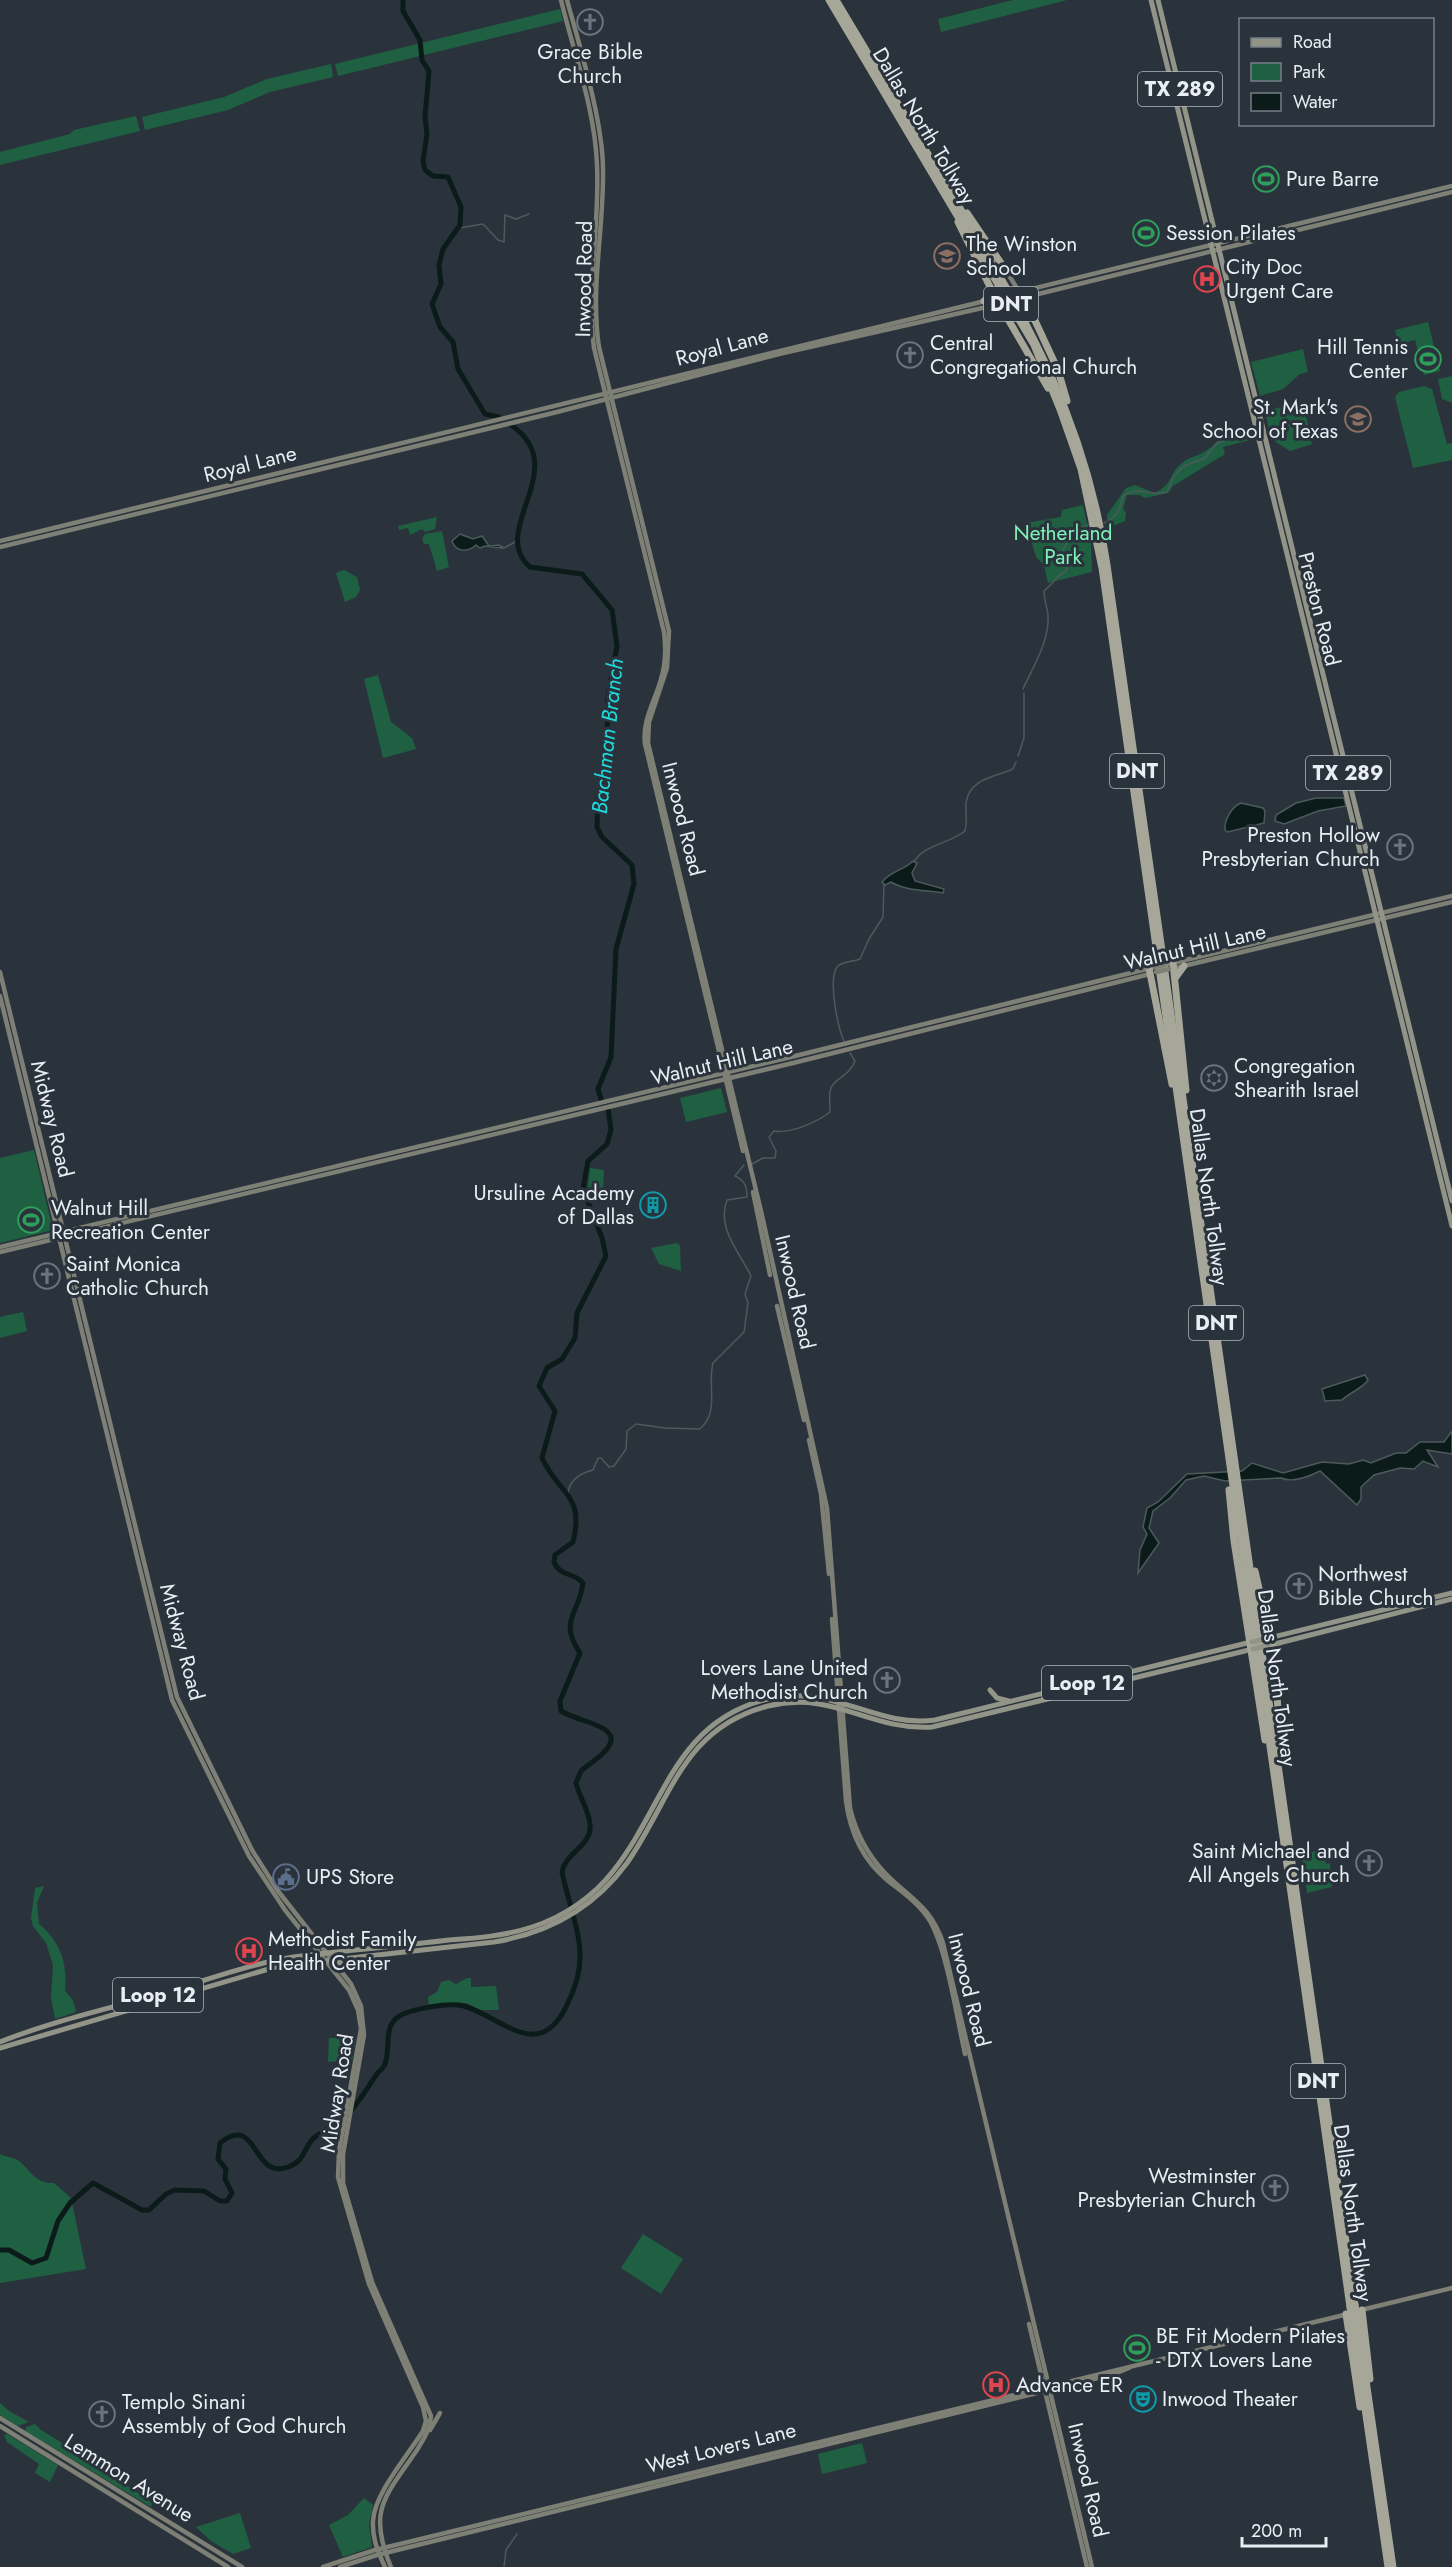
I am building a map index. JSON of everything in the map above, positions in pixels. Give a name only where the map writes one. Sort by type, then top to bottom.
[{"type":"highway","name":"Dallas North Tollway","points":[[829,0],[1035,337],[1075,429],[1104,544],[1248,1545],[1352,2306],[1351,2317],[1388,2567]]},
{"type":"highway","name":"Dallas North Tollway","points":[[837,0],[1023,326],[1061,412],[1084,478],[1099,548],[1352,2306]]},
{"type":"highway","points":[[953,202],[978,226],[1003,266]]},
{"type":"highway","points":[[953,202],[990,288],[1000,300],[1004,312],[1061,412]]},
{"type":"highway","points":[[990,288],[990,296],[986,303],[1004,312]]},
{"type":"highway","points":[[1019,295],[1029,307],[1058,370],[1075,429]]},
{"type":"highway","points":[[1029,307],[1029,300],[1034,295]]},
{"type":"highway","points":[[1171,966],[1176,979],[1186,1086],[1186,1116]]},
{"type":"highway","points":[[1176,979],[1184,966]]},
{"type":"highway","points":[[1153,970],[1152,984],[1163,1049],[1180,1109]]},
{"type":"highway","points":[[1141,976],[1149,979],[1152,984]]},
{"type":"highway","points":[[1226,1443],[1234,1542],[1263,1732],[1274,1775]]},
{"type":"highway","points":[[1248,1545],[1272,1642]]},
{"type":"highway","points":[[1277,1696],[1281,1788]]},
{"type":"highway","points":[[1362,2310],[1369,2364],[1369,2403]]},
{"type":"highway","name":"Dallas North Tollway","points":[[1351,2317],[1369,2403],[1393,2567]]},
{"type":"main road","name":"Inwood Road","points":[[561,0],[596,152],[598,182],[591,309],[594,348],[668,626],[666,668],[649,722],[647,743],[753,1184],[821,1494],[828,1544],[848,1795],[857,1831],[878,1865],[918,1900],[933,1920],[943,1943],[960,2026],[1047,2388],[1087,2567]]},
{"type":"main road","name":"Inwood Road","points":[[567,0],[602,152],[603,182],[595,313],[608,396]]},
{"type":"main road","name":"Preston Road","points":[[1151,0],[1202,190],[1362,841],[1452,1226]]},
{"type":"main road","name":"Preston Road","points":[[1158,0],[1196,167]]},
{"type":"main road","name":"Royal Lane","points":[[1408,200],[1452,186]]},
{"type":"main road","name":"Royal Lane","points":[[1120,271],[1157,258],[1216,247],[1408,200],[1452,192]]},
{"type":"main road","name":"Royal Lane","points":[[1019,295],[1034,295],[1120,271],[1173,261],[1216,247]]},
{"type":"main road","points":[[1172,255],[1173,261]]},
{"type":"main road","points":[[1157,258],[1159,264]]},
{"type":"main road","points":[[1003,266],[1019,295]]},
{"type":"main road","name":"Royal Lane","points":[[921,320],[953,309],[1093,278]]},
{"type":"main road","name":"Royal Lane","points":[[0,541],[360,457],[765,355],[921,320],[954,315],[986,303]]},
{"type":"main road","points":[[953,309],[954,315]]},
{"type":"main road","name":"Royal Lane","points":[[0,547],[132,512]]},
{"type":"main road","name":"Walnut Hill Lane","points":[[1,1249],[1380,917],[1444,901],[1452,896]]},
{"type":"main road","name":"Walnut Hill Lane","points":[[1444,901],[1452,902]]},
{"type":"main road","name":"Preston Road","points":[[1380,917],[1452,1201]]},
{"type":"main road","name":"Walnut Hill Lane","points":[[1171,966],[1184,966],[1212,957]]},
{"type":"main road","name":"Walnut Hill Lane","points":[[726,1074],[1141,976],[1153,970]]},
{"type":"main road","name":"Midway Road","points":[[0,972],[32,1123]]},
{"type":"main road","name":"Midway Road","points":[[0,996],[174,1686],[182,1710],[243,1834],[276,1893],[356,1998]]},
{"type":"main road","name":"Walnut Hill Lane","points":[[431,1147],[444,1141],[675,1087]]},
{"type":"main road","name":"Loop 12","points":[[940,1723],[1014,1701],[1272,1642],[1451,1597]]},
{"type":"main road","name":"Loop 12","points":[[1272,1642],[1356,1620]]},
{"type":"main road","points":[[1272,1642],[1277,1696]]},
{"type":"main road","name":"Loop 12","points":[[233,1976],[326,1957],[345,1958],[517,1938],[554,1925],[576,1912],[628,1861],[649,1819],[692,1752],[713,1732],[761,1708],[784,1703],[839,1703],[900,1720],[940,1723],[1251,1646]]},
{"type":"main road","points":[[990,1690],[1000,1699],[1014,1701]]},
{"type":"main road","name":"Loop 12","points":[[0,2042],[18,2039],[233,1976],[264,1963],[508,1934],[557,1917],[602,1887]]},
{"type":"main road","points":[[461,1939],[462,1946]]},
{"type":"main road","name":"Midway Road","points":[[326,1957],[341,1971],[356,1998],[361,2025],[354,2095],[343,2154],[344,2183],[371,2283]]},
{"type":"main road","points":[[341,1971],[339,1963],[345,1958]]},
{"type":"main road","points":[[248,1974],[264,1963]]},
{"type":"main road","name":"Loop 12","points":[[0,2048],[18,2039]]},
{"type":"main road","name":"Midway Road","points":[[356,2066],[337,2162],[338,2177],[371,2283]]},
{"type":"main road","points":[[371,2283],[428,2417],[429,2432]]},
{"type":"main road","name":"West Lovers Lane","points":[[323,2567],[761,2457],[1351,2317],[1362,2310],[1452,2288]]},
{"type":"main road","points":[[385,2567],[378,2528],[381,2507],[440,2413]]},
{"type":"main road","points":[[391,2567],[373,2532],[374,2512],[381,2496],[423,2431],[428,2417]]},
{"type":"main road","name":"Lemmon Avenue","points":[[0,2418],[242,2567]]},
{"type":"main road","name":"Lemmon Avenue","points":[[0,2426],[228,2567]]},
{"type":"main road","name":"Inwood Road","points":[[1067,2474],[1092,2567]]},
{"type":"main road","name":"West Lovers Lane","points":[[340,2567],[381,2551]]},
{"type":"green space","points":[[1013,0],[1067,0],[941,32],[938,19]]},
{"type":"green space","points":[[560,9],[563,21],[338,76],[335,64]]},
{"type":"green space","points":[[331,64],[333,77],[270,92],[228,110],[145,130],[142,117],[224,97],[267,79]]},
{"type":"green space","points":[[136,116],[140,131],[0,165],[0,152],[70,134],[74,130]]},
{"type":"green space","name":"Hill Tennis Center","points":[[1428,322],[1440,371],[1424,375],[1415,340],[1399,344],[1395,330]]},
{"type":"green space","points":[[1303,349],[1308,372],[1300,374],[1283,389],[1260,396],[1251,362]]},
{"type":"green space","points":[[1452,376],[1452,403],[1442,399],[1438,379]]},
{"type":"green space","points":[[1424,386],[1432,389],[1447,444],[1452,443],[1452,460],[1413,468],[1395,397],[1399,392]]},
{"type":"green space","points":[[1303,402],[1312,444],[1290,451],[1271,439],[1265,411]]},
{"type":"green space","points":[[1245,427],[1246,429],[1255,427],[1258,438],[1223,447],[1225,454],[1173,486],[1168,493],[1145,498],[1140,495],[1127,495],[1123,509],[1126,513],[1125,521],[1108,528],[1107,515],[1126,488],[1135,485],[1155,493],[1169,482],[1178,467],[1185,461],[1207,450],[1227,432]]},
{"type":"green space","name":"Netherland Park","points":[[1083,505],[1091,543],[1092,572],[1048,583],[1044,565],[1036,557],[1026,523],[1061,517],[1062,510]]},
{"type":"green space","points":[[437,517],[435,529],[425,532],[422,529],[410,535],[408,528],[399,530],[398,526]]},
{"type":"green space","points":[[442,531],[449,567],[437,571],[429,544],[424,544],[422,539],[425,534]]},
{"type":"green space","points":[[344,570],[357,577],[360,590],[356,597],[345,602],[336,573]]},
{"type":"green space","points":[[378,675],[391,722],[412,738],[416,749],[383,758],[364,679]]},
{"type":"green space","points":[[721,1088],[727,1112],[686,1122],[680,1098]]},
{"type":"green space","points":[[34,1150],[53,1230],[0,1243],[0,1158]]},
{"type":"green space","points":[[590,1168],[604,1170],[603,1189],[588,1187]]},
{"type":"green space","points":[[677,1243],[680,1246],[681,1271],[659,1264],[651,1248]]},
{"type":"green space","points":[[23,1312],[27,1331],[0,1338],[0,1317]]},
{"type":"green space","points":[[1323,1850],[1326,1864],[1330,1863],[1332,1887],[1307,1893],[1301,1854]]},
{"type":"green space","points":[[44,1886],[37,1903],[39,1924],[52,1938],[61,1954],[64,1962],[65,1991],[73,2000],[76,2012],[55,2019],[51,1998],[53,1965],[46,1943],[33,1926],[31,1918],[35,1888]]},
{"type":"green space","points":[[471,1978],[471,1987],[496,1986],[499,2010],[480,2010],[466,2003],[429,2007],[428,1997],[437,1992],[441,1982],[449,1980],[456,1984]]},
{"type":"green space","points":[[329,2038],[356,2038],[352,2060],[328,2062]]},
{"type":"green space","points":[[0,2154],[17,2160],[38,2179],[54,2183],[71,2198],[86,2269],[0,2283]]},
{"type":"green space","points":[[643,2234],[683,2259],[661,2294],[621,2268]]},
{"type":"green space","points":[[0,2403],[29,2422],[18,2426],[0,2415]]},
{"type":"green space","points":[[35,2424],[109,2472],[152,2503],[151,2507],[25,2431],[26,2427]]},
{"type":"green space","points":[[7,2434],[58,2465],[50,2482],[35,2473],[39,2464],[7,2442],[4,2435]]},
{"type":"green space","points":[[862,2443],[867,2463],[822,2474],[818,2454]]},
{"type":"green space","points":[[364,2498],[373,2505],[369,2524],[372,2547],[343,2557],[329,2525],[348,2515]]},
{"type":"green space","points":[[240,2513],[251,2548],[233,2554],[211,2541],[196,2527]]},
{"type":"water","points":[[460,534],[473,539],[482,536],[489,546],[499,545],[502,548],[485,546],[480,548],[476,545],[469,549],[459,549],[452,541]]},
{"type":"water","points":[[1316,798],[1344,798],[1346,806],[1318,811],[1284,824],[1275,821],[1276,815],[1296,803]]},
{"type":"water","points":[[1241,803],[1263,808],[1264,823],[1228,832],[1225,830],[1227,819],[1231,811]]},
{"type":"water","points":[[913,861],[917,863],[912,873],[915,881],[944,889],[943,893],[910,889],[891,882],[885,885],[882,882]]},
{"type":"water","points":[[1365,1375],[1368,1380],[1342,1400],[1325,1401],[1322,1389]]},
{"type":"water","points":[[1452,1431],[1452,1454],[1427,1450],[1438,1467],[1423,1461],[1414,1469],[1400,1468],[1374,1475],[1361,1487],[1361,1499],[1357,1505],[1320,1471],[1290,1480],[1281,1478],[1225,1481],[1204,1476],[1186,1480],[1170,1498],[1153,1511],[1149,1528],[1159,1543],[1138,1573],[1140,1550],[1147,1534],[1143,1527],[1147,1508],[1158,1502],[1187,1474],[1242,1471],[1252,1463],[1283,1473],[1322,1462],[1349,1464],[1363,1460],[1371,1463],[1396,1453],[1406,1453],[1420,1442],[1444,1442]]},
{"type":"waterway","name":"Bachman Branch","points":[[403,0],[403,11],[420,40],[422,60],[429,71],[425,117],[427,134],[423,161],[425,170],[433,176],[448,177],[461,207],[460,225],[443,249],[439,265],[441,284],[432,304],[440,327],[453,342],[458,369],[485,414],[499,417]]},
{"type":"waterway","points":[[459,228],[483,224],[498,240],[504,242],[505,215],[516,219],[529,214]]},
{"type":"waterway","name":"Bachman Branch","points":[[511,425],[528,442],[534,460],[533,479],[518,535],[519,552],[530,567],[582,574],[612,610],[617,646],[608,696],[606,779],[598,794],[597,827],[602,837],[632,865],[634,884],[616,949],[611,1057],[598,1089],[601,1099]]},
{"type":"waterway","points":[[1104,523],[1117,512],[1123,496],[1134,491],[1167,492],[1174,476],[1184,466],[1205,458],[1217,443],[1252,433]]},
{"type":"waterway","points":[[1023,689],[1046,634],[1048,615],[1044,591],[1066,571],[1067,568],[1061,557],[1068,542],[1089,524]]},
{"type":"waterway","points":[[501,546],[504,548],[515,542]]},
{"type":"waterway","points":[[1018,756],[1024,738],[1024,693]]},
{"type":"waterway","points":[[914,862],[918,856],[930,848],[965,831],[966,803],[972,788],[984,780],[1013,769],[1016,762]]},
{"type":"waterway","points":[[844,1041],[833,991],[835,972],[840,964],[860,959],[883,917],[884,884]]},
{"type":"waterway","points":[[752,1164],[763,1158],[775,1158],[776,1151],[769,1137],[774,1131],[788,1131],[804,1126],[830,1112],[831,1087],[853,1066],[855,1061],[850,1053]]},
{"type":"waterway","name":"Bachman Branch","points":[[0,2250],[9,2250],[32,2263],[46,2258],[58,2221],[70,2203],[93,2183],[142,2210],[149,2210],[166,2194],[175,2190],[204,2191],[220,2201],[227,2201],[232,2193],[225,2179],[226,2169],[218,2159],[220,2143],[232,2136],[242,2136],[249,2141],[268,2165],[276,2169],[293,2165],[300,2159],[314,2138],[344,2118],[384,2067],[390,2026],[403,2014],[430,2007],[458,2005],[519,2032],[532,2034],[544,2032],[556,2022],[567,2005],[577,1979],[580,1952],[562,1872],[568,1859],[587,1838],[590,1831],[588,1814],[576,1783],[582,1770],[605,1752],[611,1740],[610,1734],[604,1729],[561,1711],[560,1701],[580,1653],[574,1642],[570,1625],[583,1583],[560,1570],[554,1562],[555,1555],[573,1542],[576,1514],[573,1504],[542,1458],[555,1411],[539,1386],[547,1368],[562,1359],[575,1338],[577,1313],[606,1256],[602,1238],[583,1189],[588,1161],[607,1144],[611,1130],[608,1108]]},
{"type":"waterway","points":[[568,1495],[572,1482],[584,1473],[593,1470],[598,1458],[601,1458],[609,1467],[614,1466],[626,1449],[627,1431],[636,1424],[700,1429],[706,1422],[711,1406],[713,1363],[744,1332],[748,1303],[745,1294],[751,1276],[731,1240],[724,1210],[727,1200],[747,1197],[745,1184],[735,1176],[744,1165]]},
{"type":"waterway","points":[[504,2567],[506,2550],[517,2534]]},
{"type":"place","name":"Grace Bible Church","points":[[590,22]]},
{"type":"place","name":"Pure Barre","points":[[1266,179]]},
{"type":"place","name":"Session Pilates","points":[[1146,233]]},
{"type":"place","name":"The Winston School","points":[[947,256]]},
{"type":"place","name":"City Doc Urgent Care","points":[[1207,279]]},
{"type":"place","name":"Central Congregational Church","points":[[910,355]]},
{"type":"place","name":"Hill Tennis Center","points":[[1428,359]]},
{"type":"place","name":"St. Mark's School of Texas","points":[[1358,419]]},
{"type":"place","name":"Preston Hollow Presbyterian Church","points":[[1400,847]]},
{"type":"place","name":"Congregation Shearith Israel","points":[[1214,1078]]},
{"type":"place","name":"Ursuline Academy of Dallas","points":[[653,1205]]},
{"type":"place","name":"Walnut Hill Recreation Center","points":[[31,1220]]},
{"type":"place","name":"Saint Monica Catholic Church","points":[[47,1276]]},
{"type":"place","name":"Northwest Bible Church","points":[[1299,1586]]},
{"type":"place","name":"Lovers Lane United Methodist Church","points":[[887,1680]]},
{"type":"place","name":"Saint Michael and All Angels Church","points":[[1369,1863]]},
{"type":"place","name":"UPS Store","points":[[286,1877]]},
{"type":"place","name":"Methodist Family Health Center","points":[[249,1951]]},
{"type":"place","name":"Westminster Presbyterian Church","points":[[1275,2188]]},
{"type":"place","name":"BE Fit Modern Pilates - DTX Lovers Lane","points":[[1137,2348]]},
{"type":"place","name":"Advance ER","points":[[996,2385]]},
{"type":"place","name":"Inwood Theater","points":[[1143,2399]]},
{"type":"place","name":"Templo Sinani Assembly of God Church","points":[[102,2414]]}]
